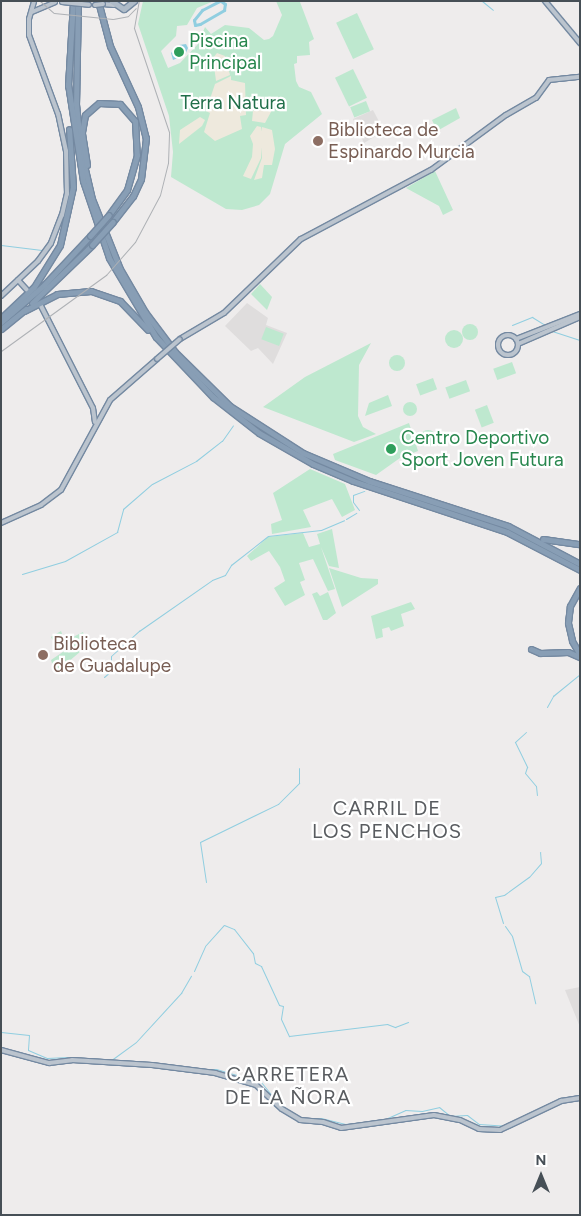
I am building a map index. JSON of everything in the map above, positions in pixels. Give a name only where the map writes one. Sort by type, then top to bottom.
[{"type":"highway","points":[[1,318],[41,277],[60,244],[67,223],[73,186],[68,84],[73,1]]},
{"type":"highway","points":[[78,1],[75,72],[78,129],[87,180],[107,240],[131,288],[165,339],[206,384],[247,419],[294,448],[339,470],[477,515],[550,542],[580,544]]},
{"type":"highway","points":[[1,329],[24,311],[92,245],[113,222],[132,196],[141,179],[146,138],[138,107],[110,46],[106,3]]},
{"type":"highway","points":[[68,84],[76,151],[92,216],[116,272],[156,336]]},
{"type":"highway","points":[[1,322],[44,285],[90,236],[109,214],[132,178],[138,142],[131,114],[120,104],[109,102],[90,109],[82,127],[89,172],[107,240]]},
{"type":"highway","points":[[24,311],[56,294],[95,292],[124,304],[212,397],[278,445],[353,481],[513,534],[580,570]]},
{"type":"highway","points":[[477,515],[531,537],[580,564]]},
{"type":"highway","points":[[580,588],[570,606],[568,623],[572,641],[580,656]]},
{"type":"highway","points":[[531,649],[540,653],[568,652],[580,656]]},
{"type":"main road","points":[[29,18],[33,12],[53,2],[89,5],[106,3],[126,8],[134,1]]},
{"type":"main road","points":[[545,1],[580,43]]},
{"type":"main road","points":[[34,3],[39,9]]},
{"type":"main road","points":[[1,296],[51,243],[62,216],[67,178],[58,114],[30,40],[29,18],[34,3]]},
{"type":"main road","points":[[1,522],[41,506],[61,490],[100,416],[119,392],[180,339],[224,313],[301,239],[431,170],[506,114],[536,98],[549,80],[580,77]]},
{"type":"main road","points":[[18,280],[27,290]]},
{"type":"main road","points":[[41,306],[95,411],[100,416]]},
{"type":"main road","points":[[580,316],[518,344],[512,354],[504,354],[499,348],[500,339],[504,336],[516,339],[580,316]]},
{"type":"main road","points":[[516,339],[518,344]]},
{"type":"main road","points":[[95,411],[105,408]]},
{"type":"main road","points":[[95,411],[95,425]]},
{"type":"main road","points":[[1,1050],[48,1063],[72,1060],[152,1065],[214,1073],[256,1086],[282,1110],[300,1120],[323,1122],[341,1128],[434,1115],[460,1120],[479,1129],[500,1130],[561,1101],[580,1098]]},
{"type":"shaded area","points":[[373,110],[384,131],[364,143],[353,119]]},
{"type":"shaded area","points":[[247,303],[268,318],[266,325],[287,333],[273,364],[258,348],[251,351],[225,326]]},
{"type":"shaded area","points":[[580,987],[580,1027],[565,990]]},
{"type":"green space","name":"Terra Natura","points":[[143,1],[214,1],[197,8],[187,25],[177,26],[176,36],[161,51],[168,68],[180,63],[198,44],[205,27],[211,34],[225,25],[249,28],[264,40],[269,39],[273,36],[282,15],[276,1],[300,2],[314,39],[309,42],[310,55],[297,56],[297,63],[294,64],[296,81],[299,87],[311,92],[322,114],[285,144],[270,194],[259,205],[242,210],[226,209],[171,177],[173,152],[169,116],[138,24]]},
{"type":"green space","points":[[357,13],[374,49],[353,59],[336,23]]},
{"type":"green space","points":[[353,69],[367,98],[349,107],[335,78]]},
{"type":"green space","points":[[366,101],[370,111],[354,118],[350,107]]},
{"type":"green space","points":[[456,108],[460,118],[437,131],[432,120]]},
{"type":"green space","points":[[435,171],[453,210],[443,215],[439,206],[406,188]]},
{"type":"green space","points":[[260,284],[272,297],[267,310],[251,294]]},
{"type":"green space","points":[[470,324],[476,326],[478,332],[476,338],[470,340],[464,338],[462,332],[464,326]]},
{"type":"green space","points":[[266,327],[284,334],[279,346],[261,339]]},
{"type":"green space","points":[[454,330],[460,333],[463,339],[460,345],[454,348],[448,345],[445,339],[448,333]]},
{"type":"green space","points":[[371,343],[359,365],[358,416],[363,427],[376,434],[354,442],[263,407],[305,377]]},
{"type":"green space","points":[[394,355],[400,355],[405,360],[403,369],[394,371],[389,366],[389,360]]},
{"type":"green space","points":[[512,362],[516,373],[497,380],[493,369]]},
{"type":"green space","points":[[433,378],[437,389],[420,395],[416,384]]},
{"type":"green space","points":[[466,380],[470,391],[449,399],[445,388]]},
{"type":"green space","points":[[388,395],[392,406],[365,416],[369,403]]},
{"type":"green space","points":[[407,402],[413,402],[417,409],[413,416],[407,416],[403,412],[403,406]]},
{"type":"green space","points":[[487,405],[494,423],[482,427],[475,410]]},
{"type":"green space","name":"Centro Deportivo Sport Joven Futura","points":[[409,423],[418,451],[400,458],[376,475],[335,460],[333,454]]},
{"type":"green space","points":[[425,430],[431,430],[436,435],[434,444],[425,446],[420,441],[420,435]]},
{"type":"green space","points":[[310,469],[345,484],[355,510],[342,517],[332,499],[303,510],[311,527],[272,534],[271,524],[282,520],[273,493]]},
{"type":"green space","points":[[332,529],[339,568],[329,566],[321,547],[335,589],[328,591],[313,559],[299,563],[305,580],[300,582],[305,595],[285,606],[274,588],[285,581],[280,567],[269,551],[251,561],[247,556],[268,537],[303,533],[309,547],[320,544],[317,534]]},
{"type":"green space","points":[[329,568],[361,578],[378,579],[378,584],[342,607]]},
{"type":"green space","points":[[317,592],[320,596],[328,592],[336,613],[327,620],[323,620],[312,594]]},
{"type":"green space","points":[[411,602],[415,609],[401,614],[404,626],[391,631],[389,627],[382,629],[383,637],[376,639],[371,616]]},
{"type":"green space","points":[[61,631],[67,647],[59,652],[51,637]]},
{"type":"green space","points":[[83,632],[87,646],[55,673],[51,660],[76,643],[73,637]]},
{"type":"sand","points":[[217,53],[225,56],[230,75],[216,81],[213,58]]},
{"type":"sand","points":[[231,76],[231,80],[245,83],[246,115],[240,116],[242,129],[215,141],[204,132],[210,113],[206,111],[215,84]]},
{"type":"sand","points":[[268,98],[272,110],[265,123],[252,121],[253,111]]},
{"type":"sand","points":[[200,117],[205,120],[202,126],[179,144],[180,130]]},
{"type":"sand","points":[[257,126],[261,127],[263,136],[261,158],[251,179],[243,176],[252,157],[253,144],[250,136]]},
{"type":"sand","points":[[262,127],[272,130],[275,149],[272,165],[264,165],[262,178],[254,180],[262,158]]},
{"type":"water","name":"Piscina Principal","points":[[186,44],[188,48],[185,55],[173,60],[171,53],[179,45]]},
{"type":"waterway","points":[[194,20],[202,10],[220,1]]},
{"type":"waterway","points":[[194,20],[195,25],[200,24],[224,10],[225,4],[221,1]]},
{"type":"waterway","points":[[335,1],[351,1]]},
{"type":"waterway","points":[[482,1],[493,10]]},
{"type":"waterway","points":[[1,245],[42,250]]},
{"type":"waterway","points":[[512,325],[532,317],[545,325]]},
{"type":"waterway","points":[[552,331],[580,340]]},
{"type":"waterway","points":[[22,574],[65,561],[117,532],[123,509],[152,484],[196,461],[222,441],[233,425]]},
{"type":"waterway","points":[[359,510],[353,502],[353,495],[364,491]]},
{"type":"waterway","points":[[346,519],[356,513]]},
{"type":"waterway","points":[[104,677],[111,671],[111,656],[139,631],[212,580],[225,575],[231,565],[268,536],[321,530],[344,520]]},
{"type":"waterway","points":[[547,707],[553,696],[580,674]]},
{"type":"waterway","points":[[526,732],[515,742],[527,767],[525,773],[536,786],[537,795]]},
{"type":"waterway","points":[[206,882],[200,842],[278,804],[299,783],[299,768]]},
{"type":"waterway","points":[[503,923],[495,897],[504,895],[529,877],[541,863],[540,852]]},
{"type":"waterway","points":[[194,971],[205,946],[224,925],[234,929],[253,953],[255,963],[261,966],[279,1005],[283,1006],[281,1019],[289,1036],[387,1024],[395,1027],[408,1022]]},
{"type":"waterway","points":[[505,926],[512,936],[522,971],[529,976],[535,1003]]},
{"type":"waterway","points":[[110,1061],[136,1042],[181,993],[191,976]]},
{"type":"waterway","points":[[1,1032],[29,1035],[28,1050],[47,1058],[68,1057]]},
{"type":"waterway","points":[[202,1069],[216,1069],[261,1082],[278,1103]]},
{"type":"waterway","points":[[383,1120],[405,1110],[422,1111],[439,1107],[450,1116],[467,1115],[479,1124],[505,1126]]},
{"type":"waterway","points":[[310,1119],[321,1118],[345,1124],[367,1122]]},
{"type":"tram line","points":[[40,1],[54,13],[113,19],[128,16],[136,8]]},
{"type":"tram line","points":[[1,351],[106,275],[135,242],[160,195],[168,163],[169,132],[134,28],[139,1]]},
{"type":"place","name":"Piscina Principal","points":[[179,52]]},
{"type":"place","name":"Biblioteca de Espinardo Murcia","points":[[318,141]]},
{"type":"place","name":"Centro Deportivo Sport Joven Futura","points":[[391,449]]},
{"type":"place","name":"Biblioteca de Guadalupe","points":[[43,655]]},
{"type":"district","name":"CARRIL DE LOS PENCHOS","points":[[387,820]]},
{"type":"district","name":"CARRETERA DE LA ÑORA","points":[[288,1086]]}]
